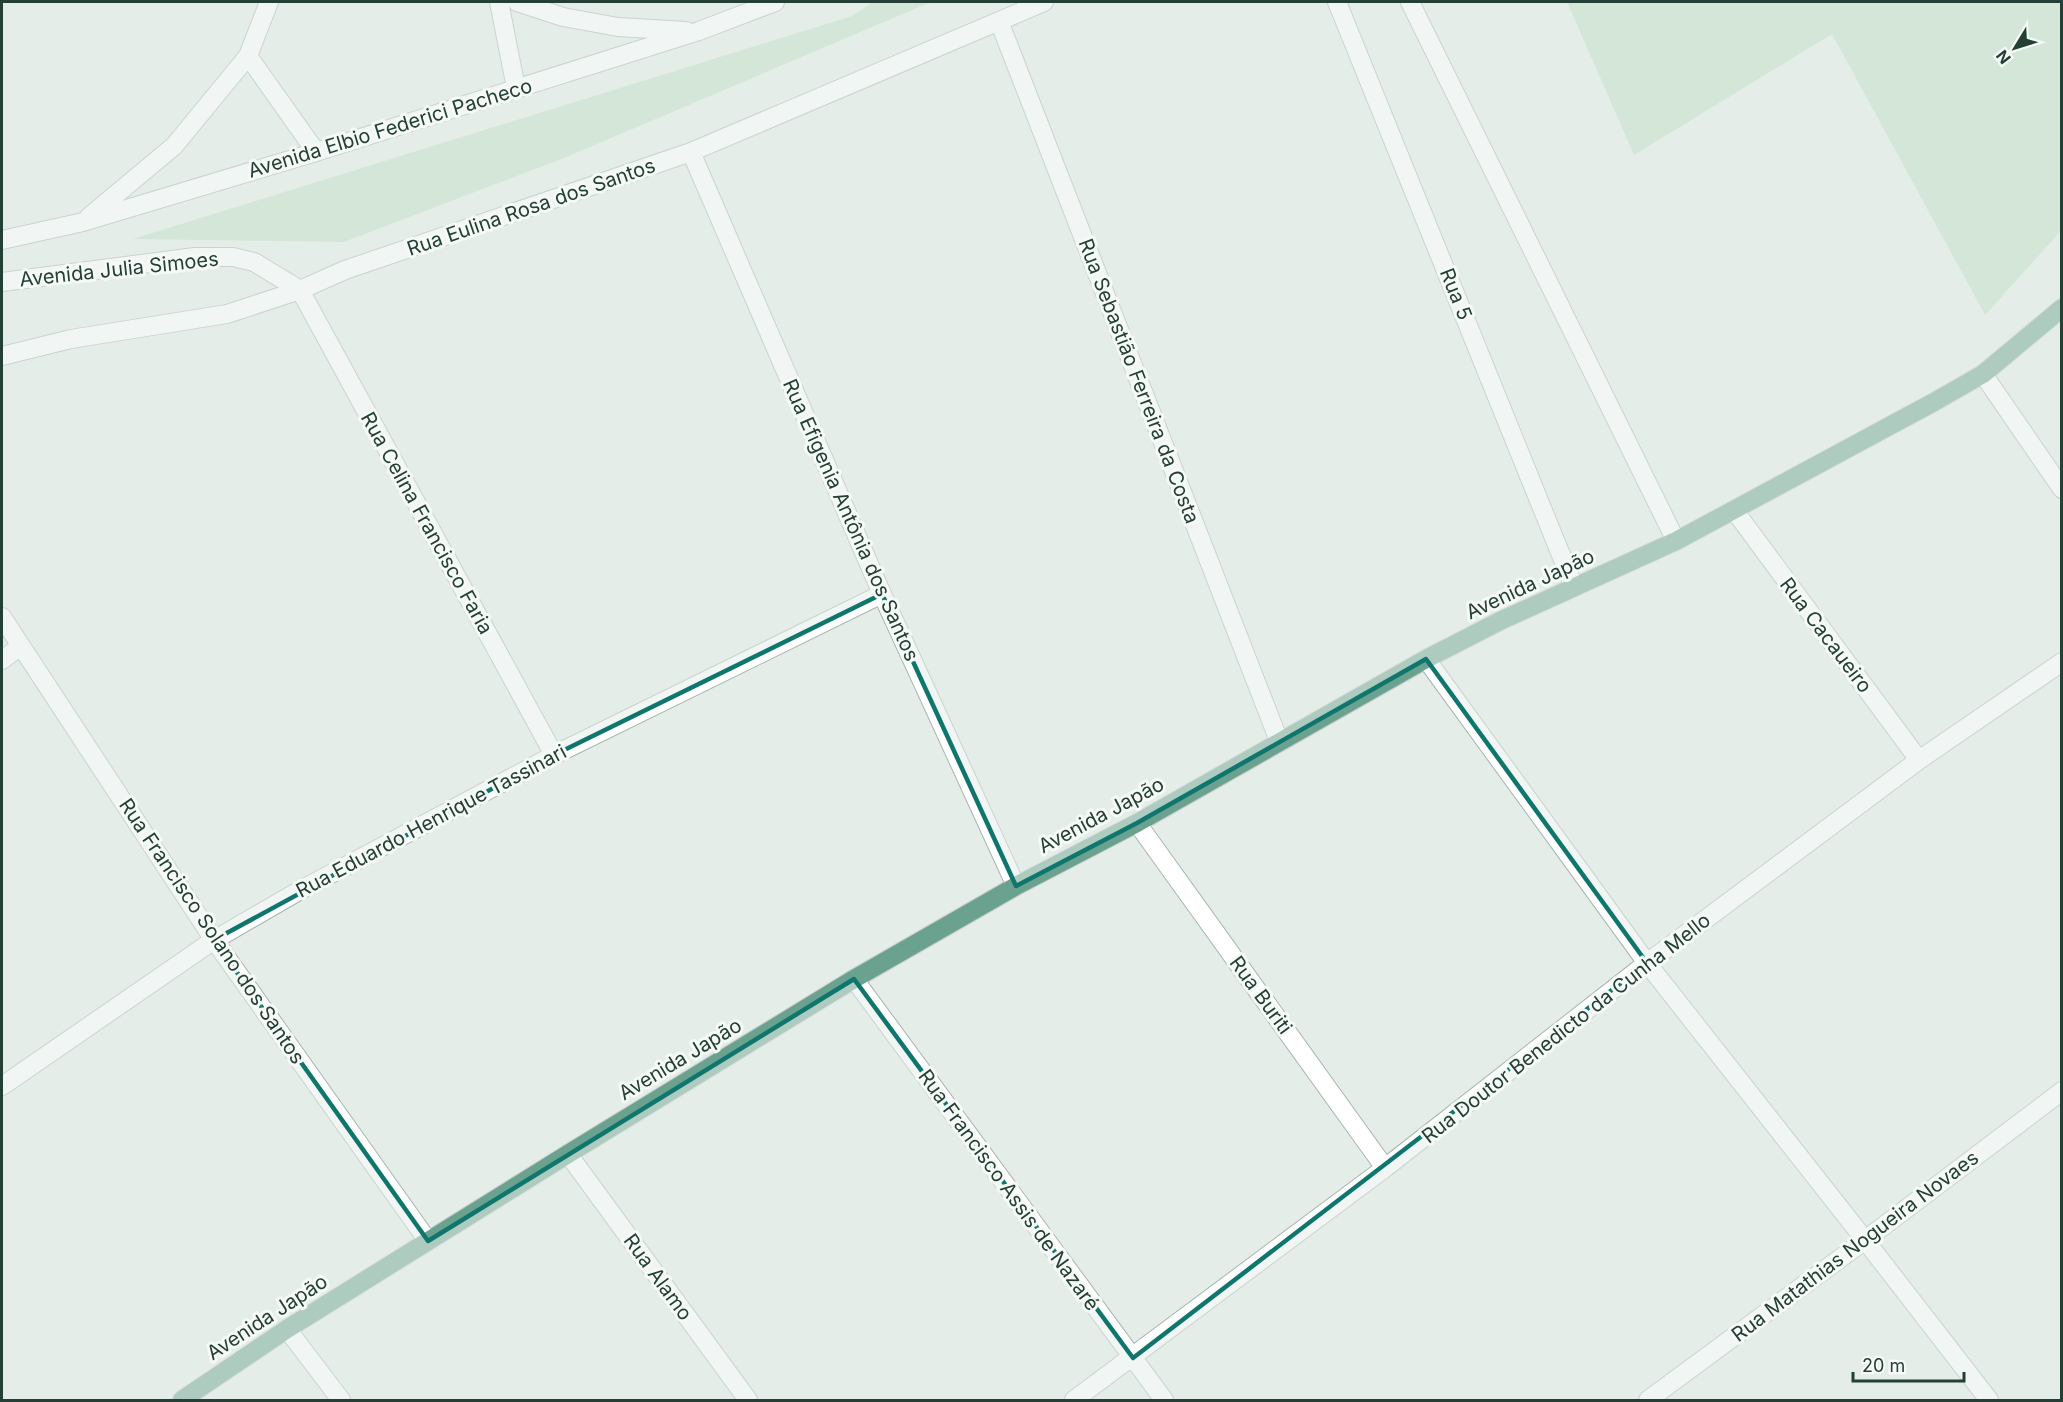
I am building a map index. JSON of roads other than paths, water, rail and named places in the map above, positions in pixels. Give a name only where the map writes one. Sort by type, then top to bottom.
[{"type":"main road","name":"Avenida Japão","points":[[182,1401],[287,1329],[854,980],[1016,886],[1137,823],[1426,659],[1500,621],[1676,541],[1845,452],[1983,374],[2061,308]]},
{"type":"street","points":[[83,222],[174,146],[248,56],[269,2]]},
{"type":"street","points":[[499,2],[516,88]]},
{"type":"street","points":[[517,2],[563,17],[618,27],[699,32]]},
{"type":"street","name":"Avenida Elbio Federici Pacheco","points":[[2,240],[83,222],[316,152],[699,32],[775,2]]},
{"type":"street","name":"Rua Eulina Rosa dos Santos","points":[[2,356],[71,339],[227,314],[300,290],[345,270],[691,152],[1044,2]]},
{"type":"street","name":"Rua 5","points":[[1337,2],[1574,587]]},
{"type":"street","points":[[1410,2],[1676,541]]},
{"type":"street","name":"Rua Sebastião Ferreira da Costa","points":[[999,21],[1279,741]]},
{"type":"street","points":[[248,56],[316,152]]},
{"type":"street","name":"Rua Efigenia Antônia dos Santos","points":[[691,152],[882,594],[1016,886]]},
{"type":"street","name":"Avenida Julia Simoes","points":[[2,282],[195,257],[232,257],[254,262],[300,290]]},
{"type":"street","name":"Rua Celina Francisco Faria","points":[[300,290],[555,755]]},
{"type":"street","points":[[1983,374],[2061,489]]},
{"type":"street","name":"Rua Cacaueiro","points":[[1734,510],[1919,760]]},
{"type":"street","name":"Rua Eduardo Henrique Tassinari","points":[[2,1086],[214,940],[297,892],[555,755],[882,594]]},
{"type":"street","name":"Rua Francisco Solano dos Santos","points":[[2,617],[214,940],[428,1241]]},
{"type":"street","points":[[2,660],[21,646]]},
{"type":"street","points":[[1426,659],[1647,963],[1989,1401]]},
{"type":"street","name":"Rua Doutor Benedicto da Cunha Mello","points":[[1074,1401],[1385,1168],[1647,963],[1919,760],[2061,662]]},
{"type":"street","name":"Rua Buriti","points":[[1137,823],[1385,1168]]},
{"type":"street","name":"Rua Francisco Assis de Nazaré","points":[[854,980],[1164,1401]]},
{"type":"street","name":"Rua Matathias Nogueira Novaes","points":[[1648,1401],[2061,1091]]},
{"type":"street","name":"Rua Alamo","points":[[568,1154],[748,1401]]},
{"type":"street","points":[[287,1329],[340,1401]]}]
